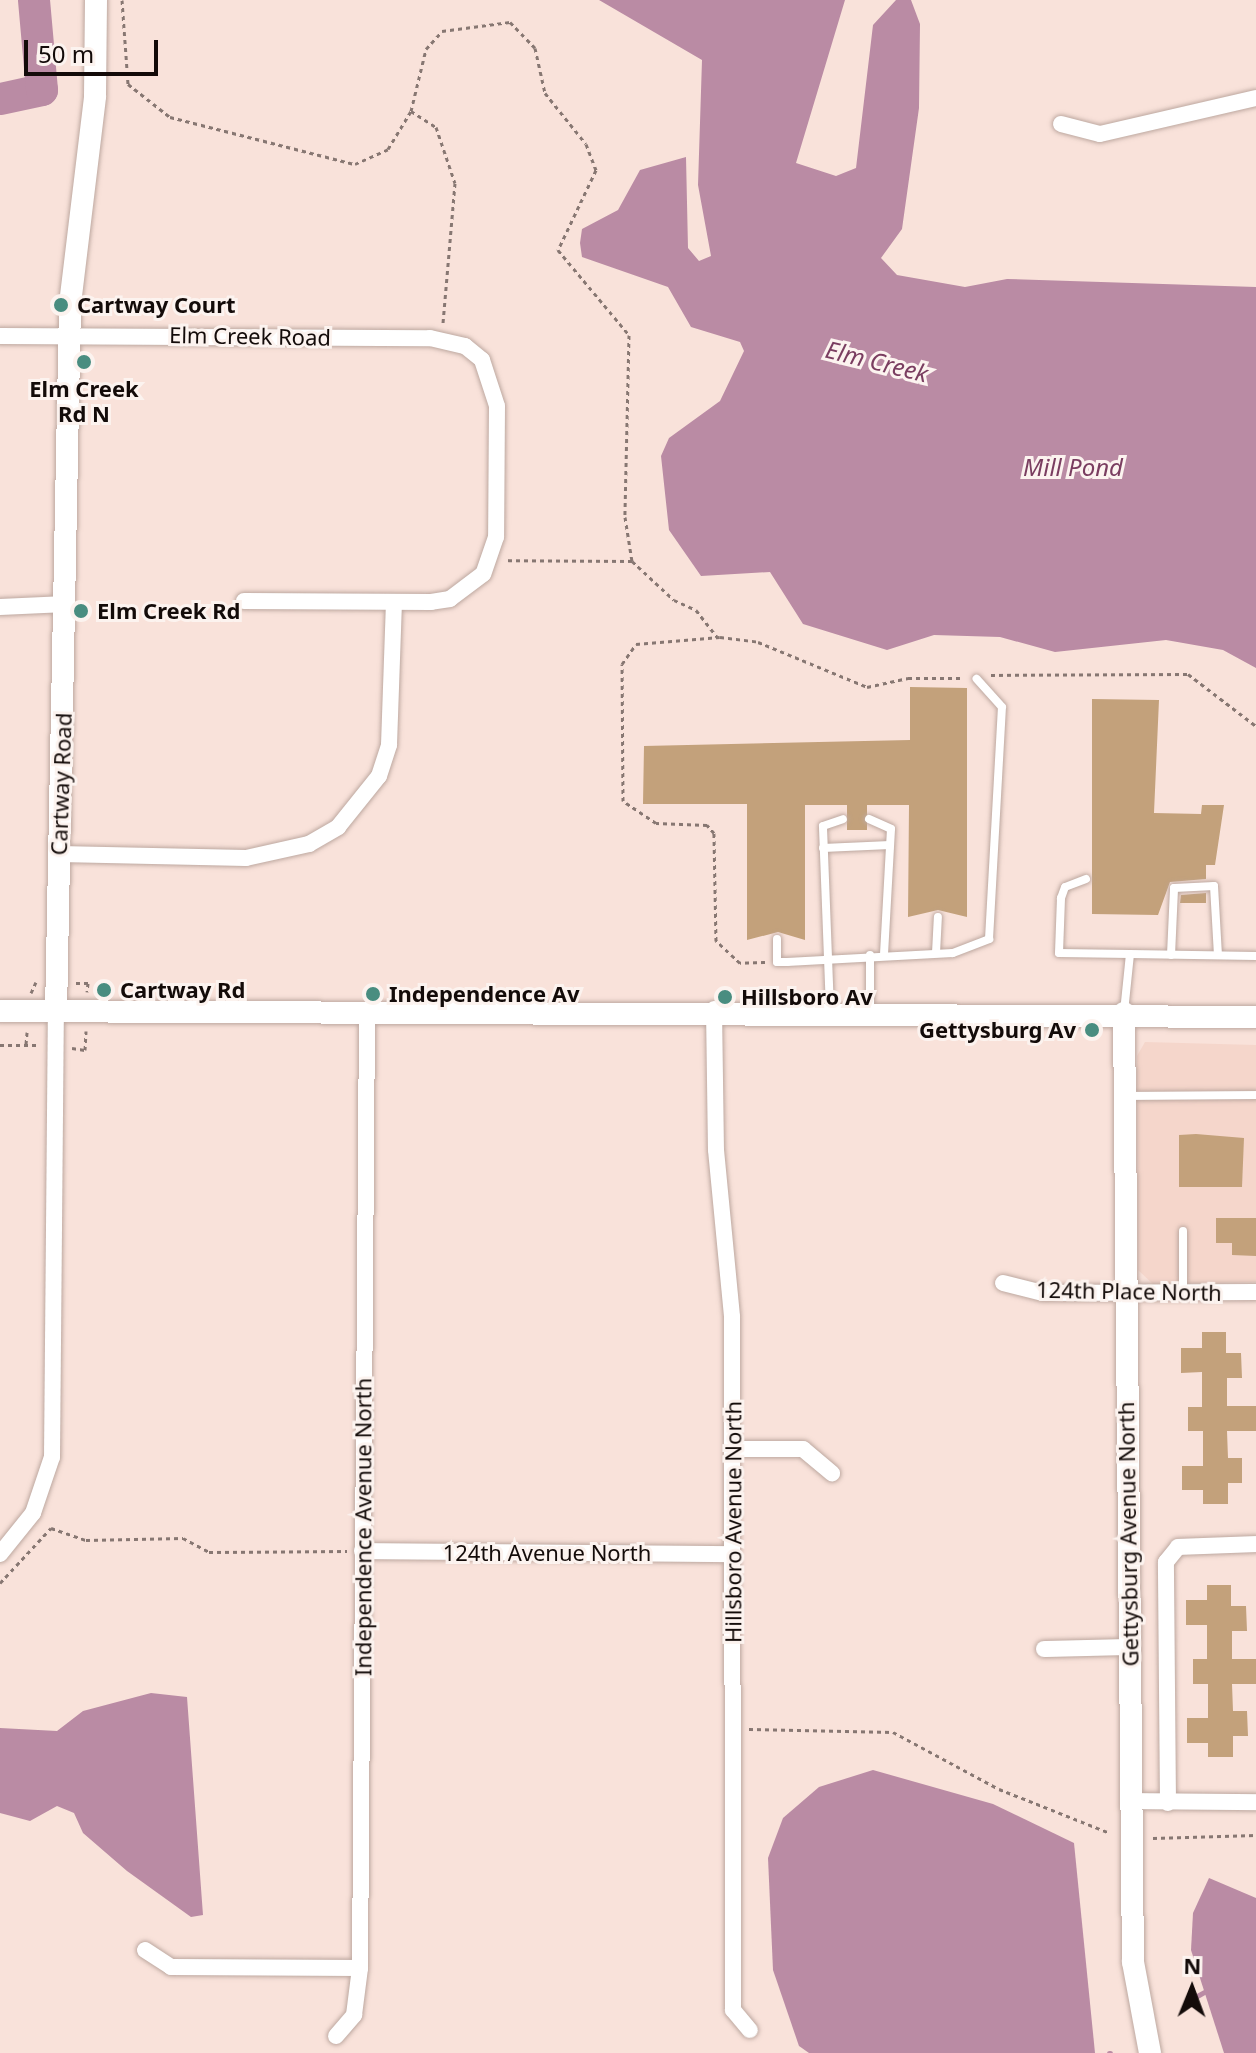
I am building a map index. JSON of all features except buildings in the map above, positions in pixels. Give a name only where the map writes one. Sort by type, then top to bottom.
[{"type":"street","name":"Cartway Road","points":[[0,1554],[33,1513],[52,1457],[56,1013],[69,337],[95,96],[96,0]]},
{"type":"street","points":[[1061,124],[1100,134],[1256,98]]},
{"type":"street","name":"Elm Creek Road","points":[[0,336],[436,339]]},
{"type":"street","points":[[244,601],[394,602],[450,599],[483,574],[493,556],[496,389],[482,360],[436,339]]},
{"type":"street","points":[[59,854],[246,858],[309,844],[338,827],[379,776],[389,745],[394,602]]},
{"type":"street","points":[[0,607],[66,604]]},
{"type":"street","points":[[0,1011],[714,1009],[1256,1017]]},
{"type":"street","name":"Hillsboro Avenue North","points":[[714,1009],[733,1449],[733,2010],[750,2030]]},
{"type":"street","name":"Independence Avenue North","points":[[336,2036],[354,2015],[360,1968],[367,1012]]},
{"type":"street","name":"Gettysburg Avenue North","points":[[1124,1013],[1134,1995],[1150,2053]]},
{"type":"street","name":"124th Place North","points":[[1003,1283],[1043,1293],[1256,1292]]},
{"type":"street","points":[[733,1449],[803,1449],[832,1473]]},
{"type":"street","points":[[1168,1803],[1166,1562],[1178,1547],[1256,1544]]},
{"type":"street","name":"124th Avenue North","points":[[362,1551],[732,1554]]},
{"type":"street","points":[[1044,1649],[1130,1647]]},
{"type":"street","points":[[1132,1801],[1256,1802]]},
{"type":"street","points":[[145,1950],[171,1967],[360,1968]]},
{"type":"lane","points":[[777,939],[777,962],[978,948],[994,923],[1002,707],[977,679]]},
{"type":"lane","points":[[830,1010],[831,958],[823,826],[843,819]]},
{"type":"lane","points":[[869,819],[891,829],[884,953]]},
{"type":"lane","points":[[823,848],[890,845]]},
{"type":"lane","points":[[1086,879],[1065,887],[1061,898],[1059,953],[1256,956]]},
{"type":"lane","points":[[1171,955],[1174,888],[1214,886],[1218,955]]},
{"type":"lane","points":[[936,953],[938,917]]},
{"type":"lane","points":[[1124,1013],[1130,954]]},
{"type":"lane","points":[[870,955],[870,1010]]},
{"type":"lane","points":[[1125,1096],[1256,1095]]},
{"type":"lane","points":[[1183,1231],[1183,1293]]},
{"type":"path","points":[[122,0],[128,84],[170,117],[355,164],[388,149],[411,111],[426,49],[442,31],[510,22],[535,48],[558,116],[586,144],[594,185],[561,231],[558,250],[629,335],[625,517],[632,561],[674,600],[696,610],[717,637]]},
{"type":"path","points":[[411,111],[436,127],[455,172],[436,339]]},
{"type":"path","points":[[493,556],[632,561]]},
{"type":"path","points":[[777,962],[740,963],[716,941],[714,833],[707,825],[656,823],[623,801],[622,664],[636,644],[717,637],[758,642],[867,687],[908,678],[977,679],[1112,670],[1188,674],[1256,726]]},
{"type":"path","points":[[0,1045],[26,1044]]},
{"type":"path","points":[[0,1583],[51,1528],[86,1540],[183,1538],[209,1552],[362,1551]]},
{"type":"path","points":[[733,1728],[893,1732],[999,1789],[1133,1838],[1256,1835]]},
{"type":"shaded area","points":[[1145,1042],[1256,1045],[1256,1282],[1153,1284],[1138,1270],[1137,1056]]},
{"type":"water","name":"Mill Pond","points":[[599,0],[845,0],[796,163],[836,176],[856,168],[873,25],[896,0],[911,0],[920,24],[919,108],[902,229],[881,258],[897,275],[965,287],[1007,279],[1256,287],[1256,668],[1223,650],[1166,640],[1055,652],[1000,637],[934,635],[887,650],[803,624],[770,572],[701,576],[669,530],[661,456],[669,438],[720,401],[744,351],[740,342],[691,327],[668,287],[582,257],[580,243],[582,229],[618,210],[640,170],[686,157],[688,248],[699,261],[711,256],[698,185],[702,60]]},
{"type":"water","points":[[151,1693],[187,1697],[203,1915],[191,1917],[127,1871],[83,1833],[74,1813],[57,1806],[30,1821],[0,1813],[0,1728],[57,1731],[83,1711]]},
{"type":"water","points":[[873,1770],[993,1804],[1074,1843],[1095,2053],[809,2053],[799,2046],[773,1970],[768,1858],[783,1818],[819,1787]]},
{"type":"water","points":[[1209,1878],[1256,1898],[1256,2053],[1224,2053],[1191,1950],[1193,1913]]},
{"type":"waterway","name":"Elm Creek","points":[[0,99],[42,90],[34,0]]},
{"type":"waterway","points":[[1197,1996],[1206,1991]]},
{"type":"place","name":"Cartway Court","points":[[61,305]]},
{"type":"place","name":"Elm Creek Rd N","points":[[84,362]]},
{"type":"place","name":"Elm Creek Rd","points":[[81,611]]},
{"type":"place","name":"Cartway Rd","points":[[104,990]]},
{"type":"place","name":"Independence Av","points":[[373,994]]},
{"type":"place","name":"Hillsboro Av","points":[[725,997]]},
{"type":"place","name":"Gettysburg Av","points":[[1092,1030]]}]
